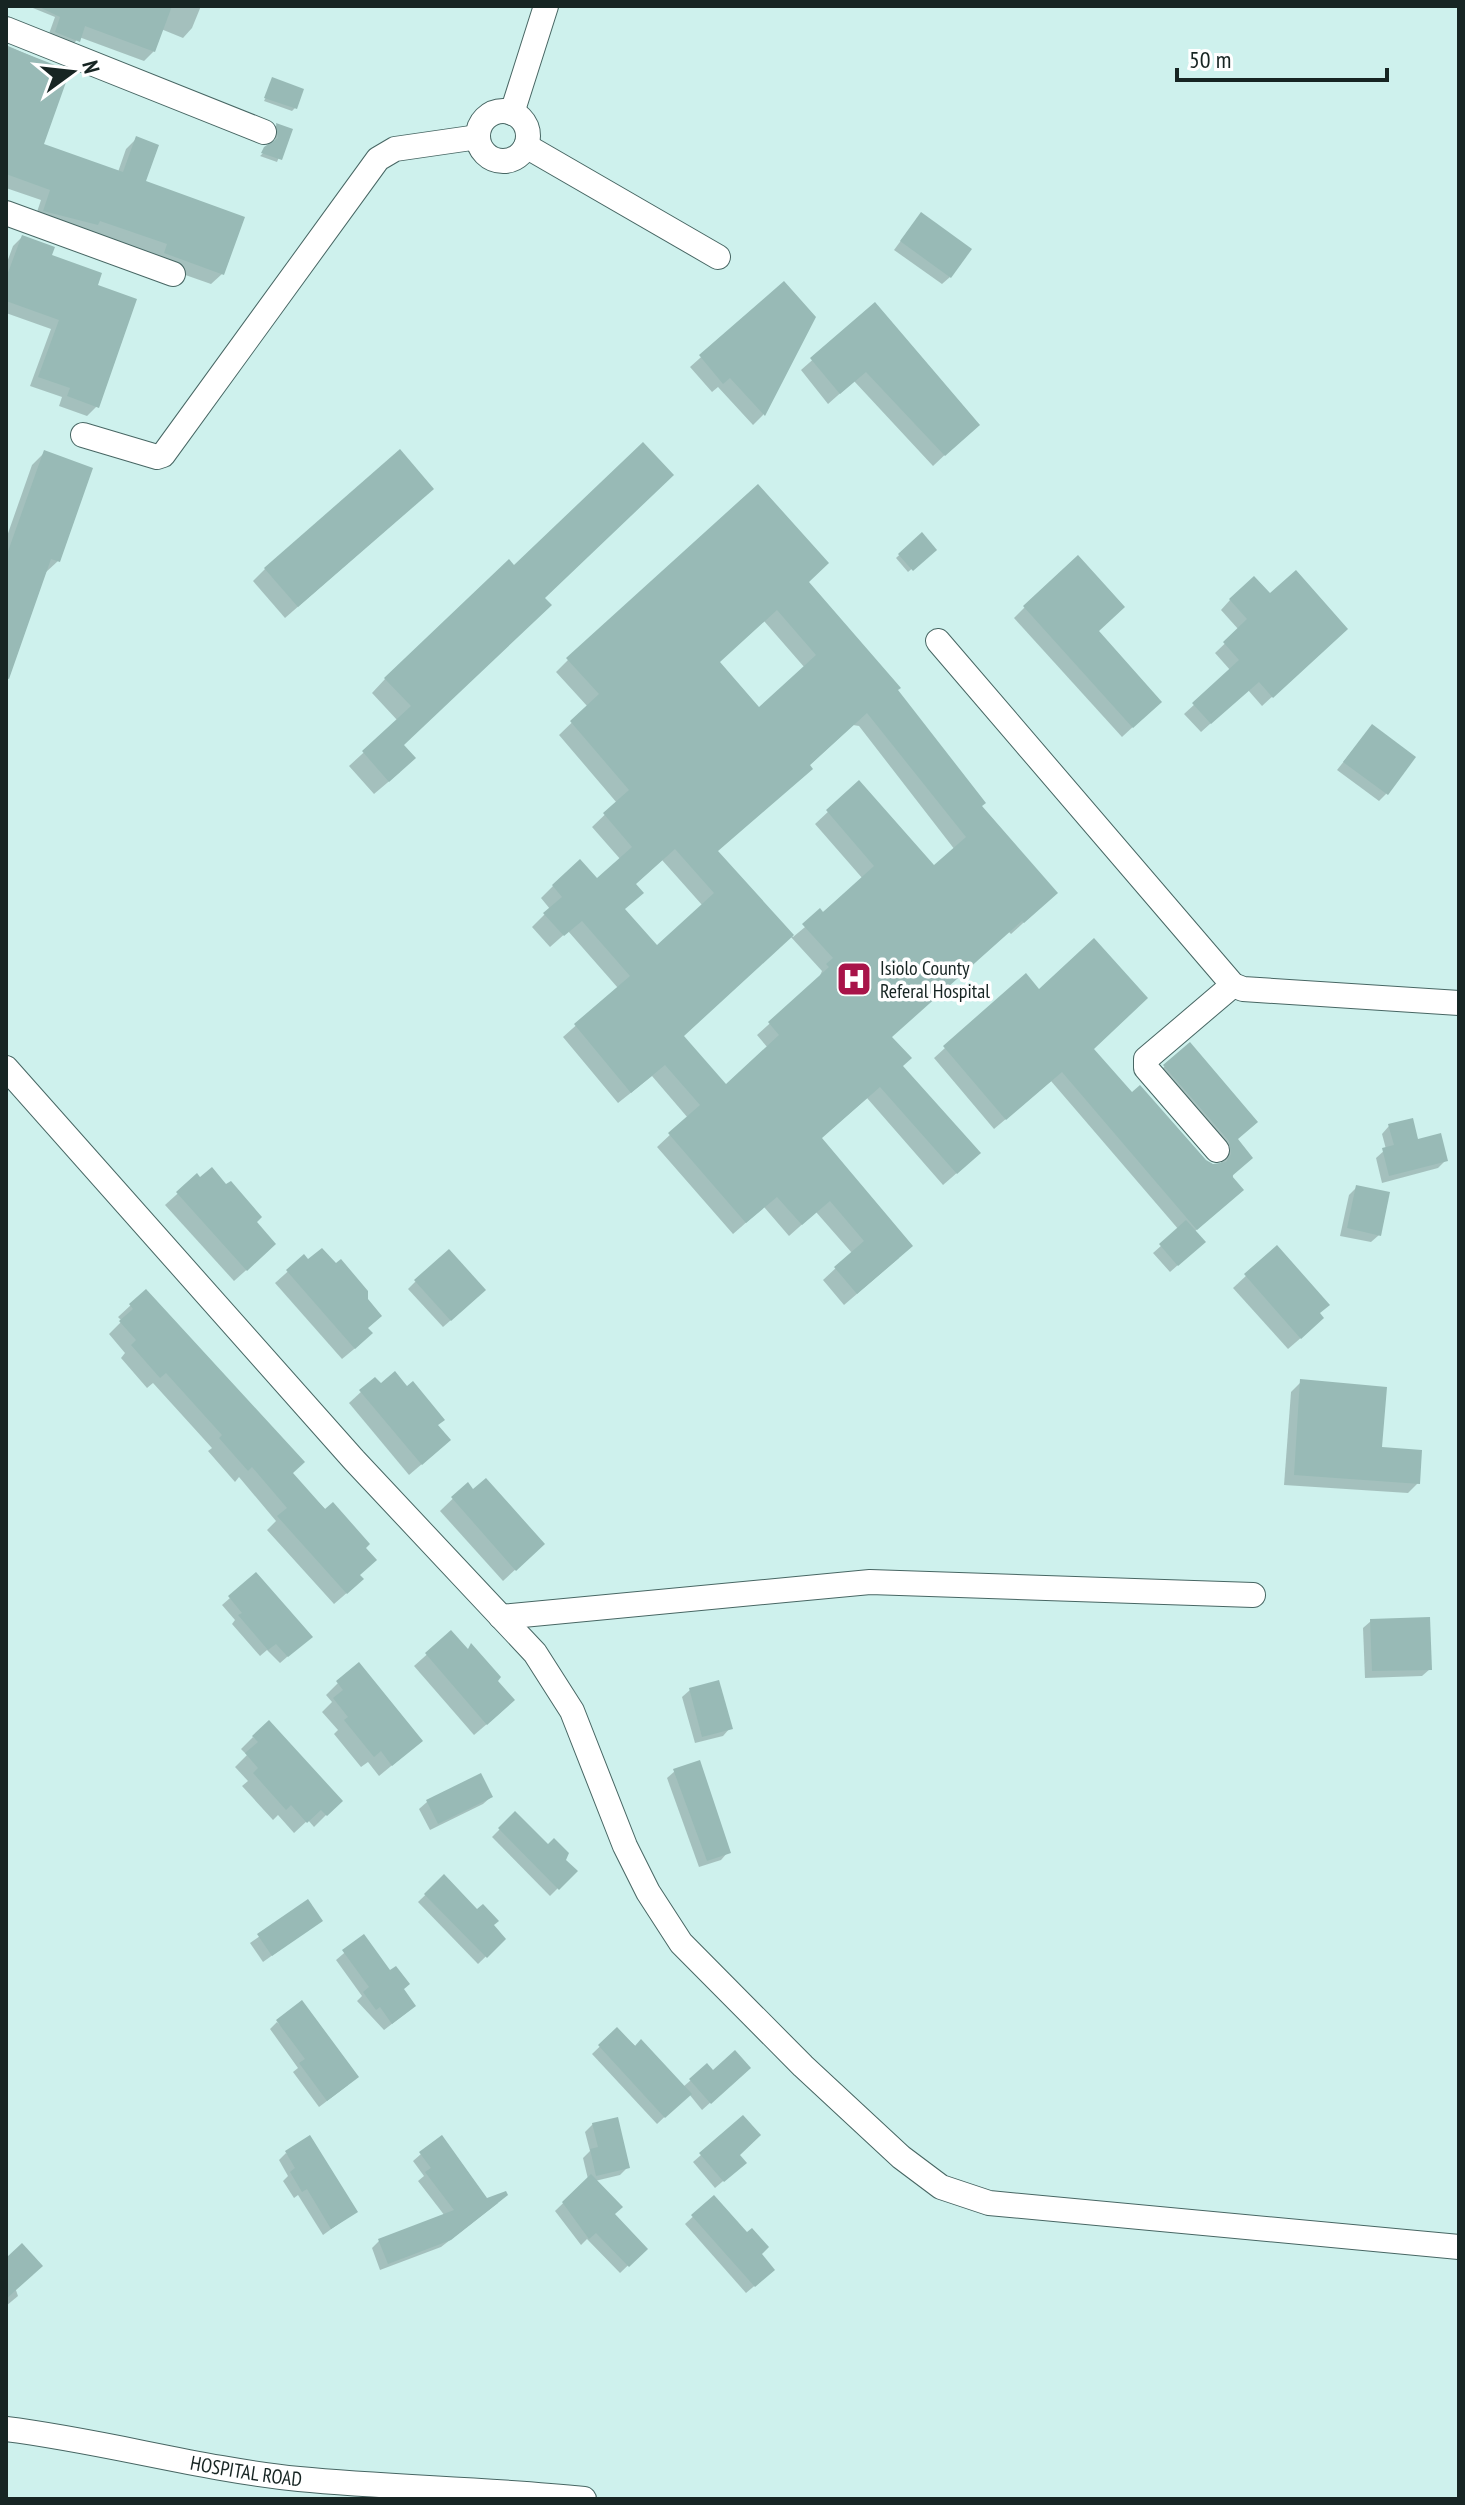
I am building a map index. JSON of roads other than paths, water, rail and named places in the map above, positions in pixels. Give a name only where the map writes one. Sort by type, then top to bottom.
[{"type":"street","points":[[512,113],[546,6]]},
{"type":"street","points":[[6,29],[264,132]]},
{"type":"street","points":[[493,113],[512,113],[526,126],[526,146],[521,154],[504,161],[486,154],[478,137],[485,119],[493,113]]},
{"type":"street","points":[[83,435],[157,457],[163,455],[378,159],[395,149],[478,137]]},
{"type":"street","points":[[526,146],[718,257]]},
{"type":"street","points":[[6,213],[173,274]]},
{"type":"street","points":[[938,641],[1233,985],[1243,989],[1459,1003]]},
{"type":"street","points":[[1217,1150],[1146,1068],[1146,1059],[1233,985]]},
{"type":"street","points":[[6,1068],[354,1460],[535,1653],[572,1711],[625,1846],[648,1892],[681,1943],[803,2066],[901,2157],[941,2187],[989,2203],[1459,2247]]},
{"type":"street","points":[[501,1617],[870,1582],[1253,1595]]},
{"type":"street","name":"HOSPITAL ROAD","points":[[6,2429],[73,2438],[169,2459],[298,2479],[584,2499]]},
{"type":"place","name":"Isiolo County Referal Hospital","points":[[854,979]]}]
